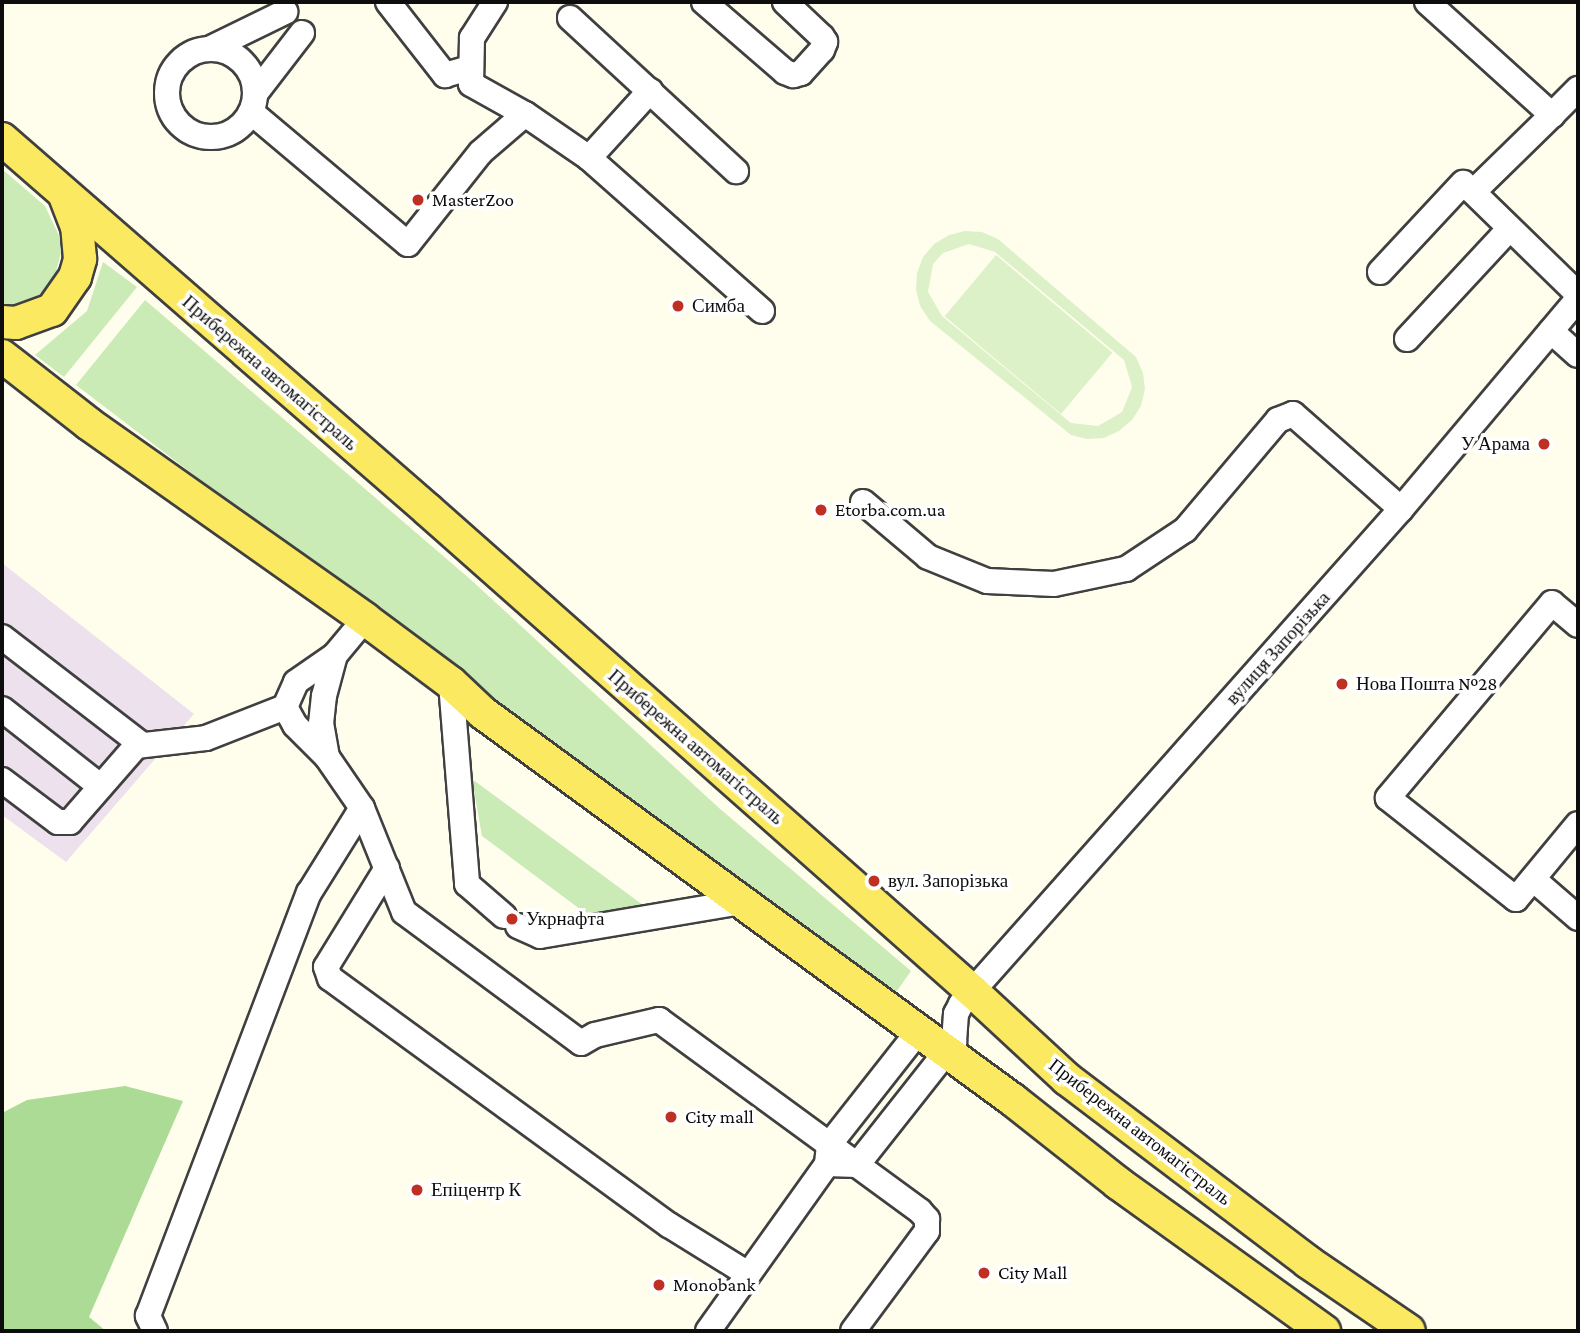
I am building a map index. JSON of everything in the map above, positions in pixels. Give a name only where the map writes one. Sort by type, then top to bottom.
[{"type":"main road","name":"Прибережна автомагістраль","points":[[2,139],[428,510],[973,992],[1067,1079],[1308,1262],[1409,1331]]},
{"type":"main road","points":[[2,322],[16,323],[52,310],[75,277],[80,259],[77,227],[65,195]]},
{"type":"main road","points":[[2,356],[89,424],[365,619],[451,684],[483,713],[1013,1100],[1118,1183],[1324,1331]]},
{"type":"street","points":[[388,2],[444,75],[470,68]]},
{"type":"street","points":[[495,2],[472,38],[471,84],[525,114],[589,158],[762,312]]},
{"type":"street","points":[[704,2],[785,72],[793,75],[802,73],[825,43],[785,2]]},
{"type":"street","points":[[1427,2],[1552,116]]},
{"type":"street","points":[[285,12],[209,49],[193,53],[173,71],[168,92],[172,113],[192,133],[208,137],[224,135],[240,127],[253,103],[302,33]]},
{"type":"street","points":[[570,18],[736,171]]},
{"type":"street","points":[[209,49],[226,52],[242,61],[252,76],[253,103],[408,244],[481,152],[525,114]]},
{"type":"street","points":[[1578,89],[1473,192],[1578,297]]},
{"type":"street","points":[[589,158],[650,91]]},
{"type":"street","points":[[1380,272],[1463,183]]},
{"type":"street","points":[[1407,339],[1510,228]]},
{"type":"street","name":"вулиця Запорізька","points":[[857,1165],[956,1038],[959,1007],[1401,509],[1578,297]]},
{"type":"street","points":[[1551,331],[1578,355]]},
{"type":"street","points":[[863,502],[928,557],[987,581],[1054,584],[1126,569],[1185,530],[1278,419],[1293,414],[1401,509]]},
{"type":"street","points":[[1578,625],[1552,603],[1388,799],[1516,899],[1578,824]]},
{"type":"street","points":[[2,780],[58,822],[70,822],[128,752],[142,745],[206,738],[285,707],[296,682],[335,655],[365,619]]},
{"type":"street","points":[[2,637],[142,745]]},
{"type":"street","points":[[327,757],[321,724],[324,696],[335,655]]},
{"type":"street","points":[[451,684],[467,884],[473,893],[529,934],[540,936],[740,902]]},
{"type":"street","points":[[285,707],[295,725],[327,757],[362,808],[404,912],[581,1043],[595,1035],[659,1020],[828,1154],[857,1165],[920,1211],[927,1219],[927,1231],[853,1331]]},
{"type":"street","points":[[2,709],[100,786]]},
{"type":"street","points":[[155,1331],[148,1316],[309,893],[362,808]]},
{"type":"street","points":[[387,868],[326,967],[330,978],[669,1225],[748,1274]]},
{"type":"street","points":[[1533,879],[1578,918]]},
{"type":"street","points":[[708,1331],[828,1154],[918,1032]]},
{"type":"shaded area","points":[[2,563],[194,714],[66,862],[2,815]]},
{"type":"green space","points":[[2,169],[45,206],[63,244],[53,284],[18,311],[2,311]]},
{"type":"green space","points":[[965,231],[982,232],[998,239],[1136,357],[1143,373],[1145,389],[1141,406],[1132,420],[1119,431],[1104,438],[1087,439],[1071,435],[930,321],[920,306],[916,290],[917,273],[923,257],[934,244],[949,235]],"holes":[[[969,244],[995,252],[1124,360],[1132,387],[1122,412],[1098,426],[1071,423],[942,316],[928,292],[933,264],[943,253]]]},
{"type":"green space","points":[[996,255],[1112,353],[1061,414],[945,316]]},
{"type":"green space","points":[[103,262],[137,287],[64,377],[35,355],[87,311]]},
{"type":"green space","points":[[145,300],[470,579],[719,808],[911,971],[892,998],[342,588],[76,385]]},
{"type":"green space","points":[[472,779],[647,908],[588,915],[482,836]]},
{"type":"green space","points":[[125,1086],[183,1101],[89,1317],[106,1331],[2,1331],[2,1113],[27,1100]]},
{"type":"place","name":"MasterZoo","points":[[418,200]]},
{"type":"place","name":"Симба","points":[[678,306]]},
{"type":"place","name":"У Арама","points":[[1544,444]]},
{"type":"place","name":"Etorba.com.ua","points":[[821,510]]},
{"type":"place","name":"Нова Пошта №28","points":[[1342,684]]},
{"type":"place","name":"вул. Запорізька","points":[[874,881]]},
{"type":"place","name":"Укрнафта","points":[[512,919]]},
{"type":"place","name":"City mall","points":[[671,1117]]},
{"type":"place","name":"Епіцентр К","points":[[417,1190]]},
{"type":"place","name":"City Mall","points":[[984,1273]]},
{"type":"place","name":"Monobank","points":[[659,1285]]}]
